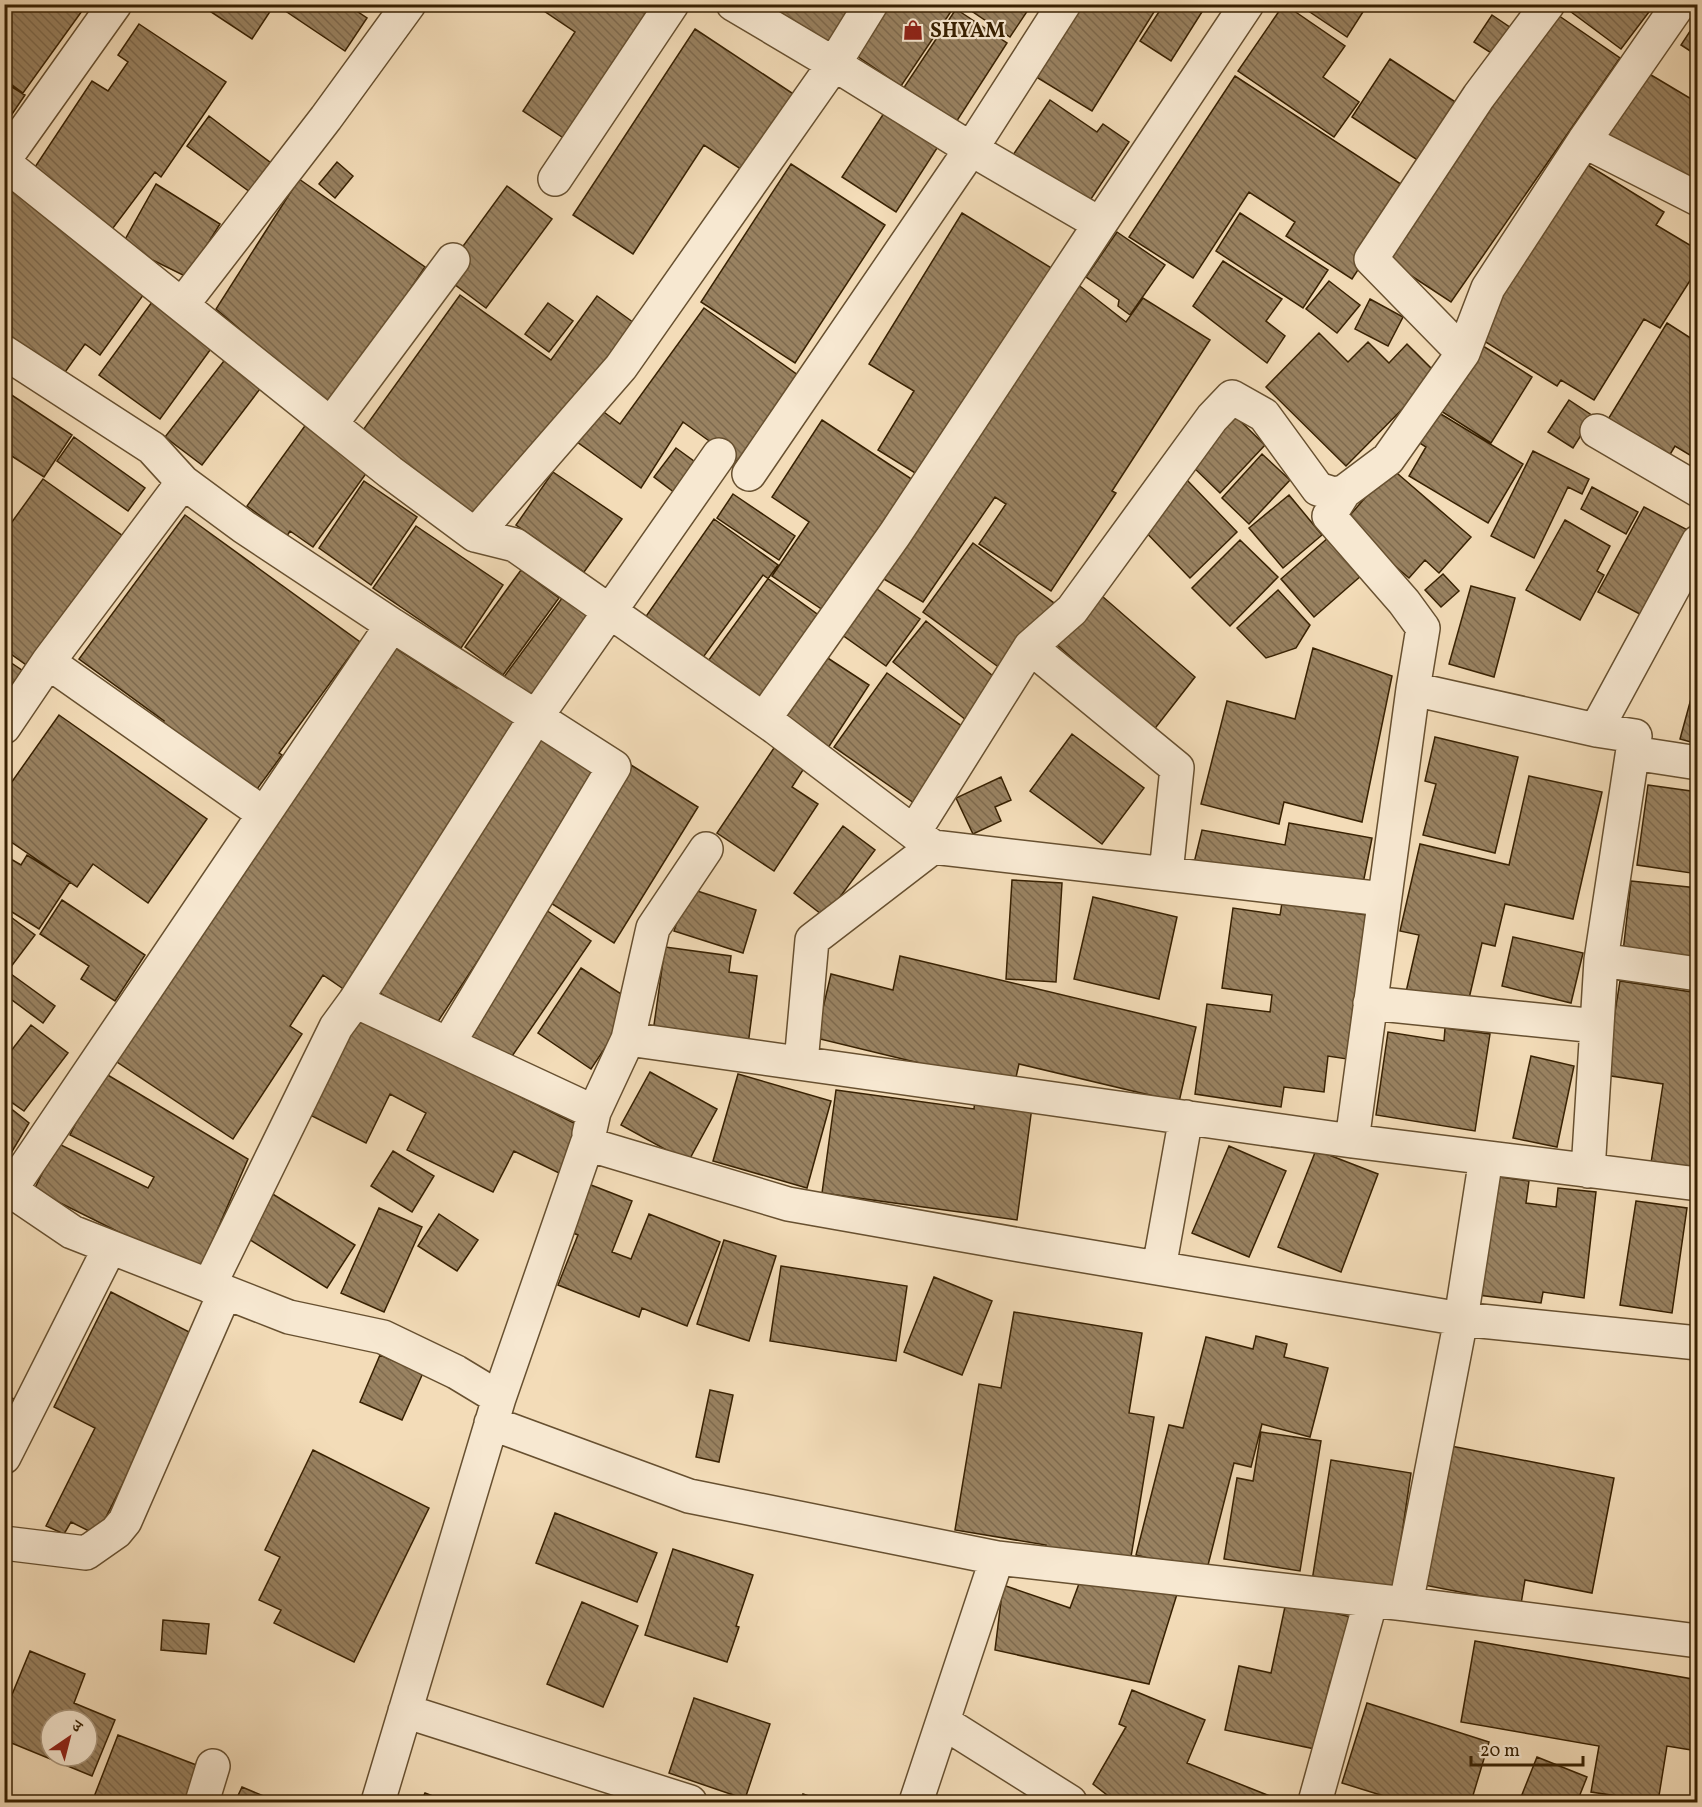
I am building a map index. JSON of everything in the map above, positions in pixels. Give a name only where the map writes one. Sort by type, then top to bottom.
[{"type":"street","points":[[115,4],[4,161],[390,472],[475,535],[515,544],[764,719],[923,839],[1166,873],[1383,899]]},
{"type":"street","points":[[182,305],[319,127],[409,4]]},
{"type":"street","points":[[555,179],[672,4]]},
{"type":"street","points":[[733,4],[971,149],[1100,224]]},
{"type":"street","points":[[475,535],[621,367],[834,64],[871,4]]},
{"type":"street","points":[[749,474],[971,149],[1064,4]]},
{"type":"street","points":[[764,719],[895,534],[1247,4]]},
{"type":"street","points":[[1463,353],[1371,259],[1479,96],[1548,4]]},
{"type":"street","points":[[1352,1141],[1383,899],[1423,628],[1404,602],[1329,516],[1344,492],[1388,459],[1463,353],[1488,288],[1584,141],[1679,4]]},
{"type":"street","points":[[1584,141],[1698,199]]},
{"type":"street","points":[[331,424],[453,260]]},
{"type":"street","points":[[4,352],[152,448],[183,482],[244,527],[614,767],[448,1044]]},
{"type":"street","points":[[801,1063],[812,940],[923,839],[1030,648],[1072,610],[1212,417],[1232,396],[1264,416],[1318,489],[1334,494],[1344,492]]},
{"type":"street","points":[[1597,431],[1698,490]]},
{"type":"street","points":[[4,1543],[86,1554],[116,1532],[125,1521],[217,1289],[336,1027],[355,1001],[536,717],[719,455]]},
{"type":"street","points":[[4,726],[48,662],[183,482]]},
{"type":"street","points":[[1596,730],[1698,542]]},
{"type":"street","points":[[392,625],[7,1189],[72,1232],[110,1247],[289,1317],[383,1337],[456,1372],[495,1410],[689,1496],[997,1558],[1406,1604],[1698,1641]]},
{"type":"street","points":[[1030,648],[1177,768],[1166,873]]},
{"type":"street","points":[[48,662],[264,814]]},
{"type":"street","points":[[1413,689],[1596,730],[1635,736],[1601,960],[1588,1171]]},
{"type":"street","points":[[1633,753],[1698,764]]},
{"type":"street","points":[[378,1803],[495,1410],[587,1144],[594,1112],[628,1039],[653,928],[706,849]]},
{"type":"street","points":[[1601,960],[1698,974]]},
{"type":"street","points":[[355,1001],[594,1112]]},
{"type":"street","points":[[1370,1003],[1597,1026]]},
{"type":"street","points":[[628,1039],[1352,1141],[1698,1184]]},
{"type":"street","points":[[1159,1268],[1186,1117]]},
{"type":"street","points":[[587,1144],[788,1204],[1461,1318],[1698,1343]]},
{"type":"street","points":[[1406,1604],[1461,1318],[1486,1158]]},
{"type":"street","points":[[4,1456],[110,1247]]},
{"type":"street","points":[[916,1803],[997,1558]]},
{"type":"street","points":[[1315,1803],[1371,1600]]},
{"type":"street","points":[[405,1711],[690,1803]]},
{"type":"street","points":[[943,1722],[1070,1803]]},
{"type":"street","points":[[202,1803],[213,1766]]},
{"type":"building","points":[[4,4],[87,4],[23,93],[4,79]]},
{"type":"building","points":[[199,4],[275,4],[252,39]]},
{"type":"building","points":[[275,4],[346,4],[367,18],[345,51]]},
{"type":"building","points":[[548,4],[659,4],[568,141],[523,111],[575,32],[544,11]]},
{"type":"building","points":[[745,4],[857,4],[824,55]]},
{"type":"building","points":[[888,4],[956,4],[901,86],[854,54]]},
{"type":"building","points":[[961,4],[1032,4],[1010,37]]},
{"type":"building","points":[[1077,4],[1159,4],[1092,111],[1033,75]]},
{"type":"building","points":[[1164,4],[1207,4],[1171,61],[1140,41]]},
{"type":"building","points":[[1284,4],[1345,46],[1323,77],[1359,102],[1334,137],[1238,71]]},
{"type":"building","points":[[1298,4],[1368,4],[1347,37]]},
{"type":"building","points":[[1565,4],[1655,4],[1621,49],[1563,6]]},
{"type":"building","points":[[956,9],[1007,43],[951,130],[899,95]]},
{"type":"building","points":[[1552,11],[1620,58],[1451,302],[1381,256]]},
{"type":"building","points":[[1492,15],[1517,32],[1499,58],[1474,42]]},
{"type":"building","points":[[1698,19],[1698,56],[1681,45]]},
{"type":"building","points":[[139,24],[226,82],[161,177],[155,172],[110,232],[33,170],[92,81],[108,91],[128,62],[118,55]]},
{"type":"building","points":[[695,29],[804,101],[753,177],[704,145],[633,254],[573,215]]},
{"type":"building","points":[[1390,59],[1463,107],[1425,165],[1352,117]]},
{"type":"building","points":[[1641,69],[1698,103],[1698,189],[1603,133]]},
{"type":"building","points":[[1235,76],[1410,190],[1352,279],[1286,236],[1295,222],[1249,192],[1193,278],[1129,237]]},
{"type":"building","points":[[4,82],[25,95],[4,126]]},
{"type":"building","points":[[1050,100],[1097,132],[1103,124],[1129,142],[1085,208],[1011,158]]},
{"type":"building","points":[[886,110],[939,145],[896,212],[842,177]]},
{"type":"building","points":[[209,116],[271,163],[250,192],[187,146]]},
{"type":"building","points":[[337,162],[353,176],[335,198],[319,184]]},
{"type":"building","points":[[1583,162],[1664,212],[1656,225],[1698,250],[1698,268],[1660,328],[1644,319],[1594,400],[1561,380],[1557,386],[1476,336]]},
{"type":"building","points":[[791,164],[885,225],[795,363],[701,302]]},
{"type":"building","points":[[299,179],[425,267],[326,403],[216,309]]},
{"type":"building","points":[[156,184],[220,224],[187,277],[122,245]]},
{"type":"building","points":[[507,186],[552,219],[486,308],[442,275]]},
{"type":"building","points":[[12,188],[149,287],[100,355],[85,344],[63,375],[4,332],[4,199]]},
{"type":"building","points":[[962,213],[1053,269],[928,481],[878,450],[914,391],[869,364]]},
{"type":"building","points":[[1240,213],[1328,270],[1303,308],[1216,251]]},
{"type":"building","points":[[1117,232],[1165,265],[1130,315],[1118,306],[1119,300],[1086,277]]},
{"type":"building","points":[[1223,261],[1282,299],[1266,321],[1285,336],[1267,363],[1193,306]]},
{"type":"building","points":[[1072,280],[1126,322],[1143,298],[1210,340],[1112,491],[1116,493],[1051,591],[979,544],[1006,504],[995,497],[923,602],[877,575]]},
{"type":"building","points":[[1329,281],[1360,305],[1337,333],[1306,309]]},
{"type":"building","points":[[460,295],[551,360],[597,296],[641,328],[470,519],[363,430]]},
{"type":"building","points":[[1370,299],[1403,317],[1388,346],[1355,329]]},
{"type":"building","points":[[152,302],[213,346],[160,419],[99,375]]},
{"type":"building","points":[[548,303],[573,321],[549,352],[525,334]]},
{"type":"building","points":[[704,308],[802,378],[741,464],[683,422],[641,488],[573,439],[597,407],[620,424]]},
{"type":"building","points":[[1667,323],[1692,339],[1698,330],[1698,460],[1675,446],[1668,458],[1607,421]]},
{"type":"building","points":[[1319,333],[1348,362],[1368,342],[1389,363],[1407,344],[1437,374],[1346,466],[1266,387]]},
{"type":"building","points":[[1483,346],[1532,377],[1491,443],[1441,411]]},
{"type":"building","points":[[227,357],[263,385],[202,465],[165,437]]},
{"type":"building","points":[[4,390],[72,435],[44,477],[4,451]]},
{"type":"building","points":[[1569,400],[1593,416],[1573,448],[1548,432]]},
{"type":"building","points":[[1431,408],[1523,464],[1488,523],[1409,476],[1426,447],[1412,438]]},
{"type":"building","points":[[1233,414],[1265,445],[1220,493],[1187,461]]},
{"type":"building","points":[[822,420],[916,482],[832,616],[772,576],[809,522],[772,497]]},
{"type":"building","points":[[307,423],[370,468],[313,547],[290,531],[287,536],[247,506]]},
{"type":"building","points":[[74,437],[145,488],[128,511],[57,461]]},
{"type":"building","points":[[676,448],[702,467],[679,496],[654,477]]},
{"type":"building","points":[[1533,451],[1589,479],[1582,494],[1568,487],[1534,558],[1491,536]]},
{"type":"building","points":[[1262,454],[1290,480],[1249,524],[1222,498]]},
{"type":"building","points":[[1391,468],[1471,537],[1439,573],[1425,560],[1409,578],[1344,522]]},
{"type":"building","points":[[553,472],[622,519],[584,572],[516,525]]},
{"type":"building","points":[[1185,478],[1237,532],[1190,578],[1138,524]]},
{"type":"building","points":[[43,479],[130,541],[36,672],[4,649],[4,533]]},
{"type":"building","points":[[364,481],[417,517],[371,585],[319,548]]},
{"type":"building","points":[[1592,487],[1638,512],[1626,534],[1581,509]]},
{"type":"building","points":[[733,494],[795,536],[779,560],[717,518]]},
{"type":"building","points":[[1289,495],[1322,535],[1283,568],[1249,528]]},
{"type":"building","points":[[1644,507],[1697,535],[1651,620],[1598,592]]},
{"type":"building","points":[[185,515],[360,642],[279,753],[282,755],[252,796],[158,728],[164,721],[79,659]]},
{"type":"building","points":[[714,519],[778,565],[695,679],[633,635]]},
{"type":"building","points":[[1565,520],[1610,546],[1597,571],[1604,575],[1580,620],[1526,590]]},
{"type":"building","points":[[416,526],[503,585],[461,648],[373,588]]},
{"type":"building","points":[[1329,537],[1362,575],[1314,617],[1281,579]]},
{"type":"building","points":[[1240,540],[1278,577],[1230,626],[1192,588]]},
{"type":"building","points":[[973,543],[1054,603],[1004,671],[923,612]]},
{"type":"building","points":[[521,570],[559,598],[503,675],[465,647]]},
{"type":"building","points":[[1443,574],[1459,591],[1441,607],[1425,590]]},
{"type":"building","points":[[763,575],[824,619],[763,704],[701,660]]},
{"type":"building","points":[[864,580],[920,619],[886,666],[831,627]]},
{"type":"building","points":[[1471,586],[1515,598],[1494,677],[1449,664]]},
{"type":"building","points":[[568,590],[599,613],[535,701],[504,677]]},
{"type":"building","points":[[1095,590],[1195,677],[1153,731],[1055,643]]},
{"type":"building","points":[[1278,590],[1310,625],[1296,648],[1266,658],[1237,628]]},
{"type":"building","points":[[926,621],[998,680],[966,720],[893,662]]},
{"type":"building","points":[[391,645],[457,688],[459,685],[520,725],[345,990],[323,975],[290,1026],[302,1034],[233,1139],[114,1060]]},
{"type":"building","points":[[1313,648],[1392,676],[1362,822],[1284,802],[1279,824],[1201,804],[1227,701],[1295,719]]},
{"type":"building","points":[[817,651],[869,685],[828,748],[776,714]]},
{"type":"building","points":[[4,658],[32,677],[4,715]]},
{"type":"building","points":[[887,673],[966,729],[914,803],[834,747]]},
{"type":"building","points":[[1698,673],[1698,744],[1680,739]]},
{"type":"building","points":[[59,715],[207,819],[148,903],[93,864],[77,887],[4,837],[4,793]]},
{"type":"building","points":[[542,728],[604,768],[435,1026],[373,989]]},
{"type":"building","points":[[1072,734],[1144,788],[1102,844],[1030,791]]},
{"type":"building","points":[[1435,737],[1518,757],[1495,853],[1423,835],[1436,784],[1425,781]]},
{"type":"building","points":[[780,739],[810,759],[792,787],[818,804],[774,871],[717,833]]},
{"type":"building","points":[[631,765],[698,807],[614,943],[546,900]]},
{"type":"building","points":[[1529,776],[1602,792],[1573,919],[1505,904],[1495,946],[1482,943],[1467,1007],[1406,992],[1419,935],[1400,931],[1420,844],[1509,865]]},
{"type":"building","points":[[1001,777],[1011,800],[995,807],[1001,821],[973,834],[956,798]]},
{"type":"building","points":[[1648,785],[1698,792],[1698,874],[1637,865]]},
{"type":"building","points":[[1289,823],[1372,838],[1362,889],[1193,867],[1202,830],[1285,845]]},
{"type":"building","points":[[843,826],[875,850],[825,917],[794,893]]},
{"type":"building","points":[[4,855],[21,865],[27,855],[70,882],[39,929],[4,907]]},
{"type":"building","points":[[1012,880],[1062,883],[1056,982],[1006,979]]},
{"type":"building","points":[[1631,881],[1698,888],[1697,960],[1623,952]]},
{"type":"building","points":[[688,888],[756,910],[743,953],[674,931]]},
{"type":"building","points":[[1093,897],[1177,917],[1159,999],[1074,979]]},
{"type":"building","points":[[62,900],[145,955],[115,1001],[81,979],[89,966],[40,934]]},
{"type":"building","points":[[1282,903],[1367,915],[1347,1059],[1328,1056],[1324,1092],[1284,1087],[1281,1107],[1195,1094],[1207,1004],[1270,1012],[1272,995],[1222,988],[1233,908],[1280,915]]},
{"type":"building","points":[[546,910],[591,941],[508,1062],[463,1032]]},
{"type":"building","points":[[4,912],[35,935],[4,976]]},
{"type":"building","points":[[1513,937],[1583,953],[1571,1003],[1502,986]]},
{"type":"building","points":[[665,947],[731,956],[729,972],[757,976],[748,1045],[653,1032]]},
{"type":"building","points":[[900,956],[1196,1027],[1179,1102],[1019,1064],[1014,1086],[816,1038],[831,974],[893,990]]},
{"type":"building","points":[[581,968],[635,1003],[591,1069],[538,1033]]},
{"type":"building","points":[[11,974],[55,1006],[43,1023],[4,994],[4,983]]},
{"type":"building","points":[[1620,981],[1698,993],[1698,1170],[1651,1163],[1663,1084],[1605,1075]]},
{"type":"building","points":[[354,1014],[582,1127],[559,1173],[514,1151],[493,1192],[407,1150],[426,1113],[390,1094],[366,1143],[306,1113]]},
{"type":"building","points":[[31,1025],[68,1053],[24,1111],[4,1097],[4,1060]]},
{"type":"building","points":[[1445,1028],[1490,1034],[1475,1131],[1376,1115],[1388,1032],[1444,1041]]},
{"type":"building","points":[[1531,1056],[1574,1066],[1557,1147],[1513,1138]]},
{"type":"building","points":[[101,1071],[248,1159],[199,1272],[34,1190],[57,1143],[148,1188],[154,1177],[70,1135]]},
{"type":"building","points":[[650,1072],[717,1109],[688,1162],[621,1125]]},
{"type":"building","points":[[738,1074],[831,1101],[807,1188],[713,1161]]},
{"type":"building","points":[[836,1090],[974,1109],[975,1099],[1032,1107],[1017,1220],[822,1193]]},
{"type":"building","points":[[4,1103],[29,1123],[4,1165]]},
{"type":"building","points":[[1229,1146],[1286,1171],[1249,1257],[1192,1233]]},
{"type":"building","points":[[1316,1150],[1378,1174],[1341,1272],[1278,1247]]},
{"type":"building","points":[[393,1151],[434,1176],[412,1212],[371,1186]]},
{"type":"building","points":[[1492,1176],[1529,1181],[1526,1203],[1556,1207],[1558,1188],[1596,1192],[1584,1298],[1543,1292],[1541,1303],[1478,1295]]},
{"type":"building","points":[[586,1183],[632,1201],[612,1252],[631,1259],[649,1214],[720,1242],[687,1326],[642,1308],[639,1317],[558,1285],[578,1235],[568,1231]]},
{"type":"building","points":[[271,1193],[355,1245],[327,1288],[244,1236]]},
{"type":"building","points":[[1636,1201],[1687,1208],[1672,1313],[1620,1305]]},
{"type":"building","points":[[379,1208],[422,1227],[384,1312],[341,1293]]},
{"type":"building","points":[[439,1214],[478,1240],[457,1271],[418,1246]]},
{"type":"building","points":[[724,1240],[776,1256],[749,1341],[697,1324]]},
{"type":"building","points":[[781,1266],[907,1286],[896,1361],[770,1341]]},
{"type":"building","points":[[934,1277],[992,1301],[962,1375],[904,1352]]},
{"type":"building","points":[[111,1292],[197,1336],[97,1535],[71,1522],[64,1534],[46,1526],[95,1428],[54,1407]]},
{"type":"building","points":[[1014,1312],[1142,1333],[1129,1413],[1154,1417],[1130,1563],[1045,1549],[1046,1545],[955,1530],[979,1384],[1001,1388]]},
{"type":"building","points":[[1256,1336],[1287,1344],[1284,1357],[1328,1368],[1310,1437],[1262,1424],[1251,1467],[1234,1463],[1206,1573],[1136,1555],[1169,1425],[1183,1428],[1206,1337],[1253,1349]]},
{"type":"building","points":[[380,1355],[423,1373],[402,1420],[360,1402]]},
{"type":"building","points":[[710,1390],[733,1395],[719,1462],[696,1457]]},
{"type":"building","points":[[4,1395],[14,1399],[4,1423]]},
{"type":"building","points":[[1261,1432],[1321,1441],[1300,1571],[1224,1559],[1237,1478],[1253,1481]]},
{"type":"building","points":[[1446,1445],[1614,1478],[1592,1593],[1525,1580],[1521,1604],[1419,1584]]},
{"type":"building","points":[[313,1450],[429,1508],[354,1662],[274,1623],[281,1610],[259,1600],[280,1557],[265,1550]]},
{"type":"building","points":[[1331,1460],[1411,1473],[1393,1594],[1312,1581]]},
{"type":"building","points":[[555,1513],[657,1553],[637,1602],[536,1563]]},
{"type":"building","points":[[673,1549],[753,1575],[727,1662],[645,1635]]},
{"type":"building","points":[[1080,1581],[1178,1591],[1149,1684],[995,1650],[1003,1585],[1070,1608]]},
{"type":"building","points":[[582,1602],[638,1626],[603,1707],[547,1684]]},
{"type":"building","points":[[1286,1602],[1351,1617],[1336,1683],[1330,1682],[1315,1749],[1225,1730],[1239,1666],[1271,1673]]},
{"type":"building","points":[[163,1620],[209,1624],[206,1654],[161,1650]]},
{"type":"building","points":[[1475,1641],[1698,1680],[1698,1751],[1667,1746],[1658,1802],[1591,1792],[1599,1746],[1461,1722]]},
{"type":"building","points":[[30,1651],[85,1674],[74,1703],[86,1708],[39,1708],[39,1754],[4,1740],[4,1714]]},
{"type":"building","points":[[1132,1690],[1205,1720],[1187,1763],[1285,1802],[1116,1802],[1093,1784],[1126,1727],[1119,1724]]},
{"type":"building","points":[[694,1698],[770,1724],[745,1799],[669,1773]]},
{"type":"building","points":[[1367,1703],[1489,1742],[1471,1802],[1403,1802],[1342,1783]]},
{"type":"building","points":[[99,1713],[115,1720],[99,1759]]},
{"type":"building","points":[[118,1735],[199,1766],[185,1802],[92,1802]]},
{"type":"building","points":[[1537,1757],[1587,1777],[1577,1802],[1519,1802]]},
{"type":"building","points":[[72,1768],[95,1768],[92,1776]]},
{"type":"building","points":[[242,1787],[278,1802],[235,1802]]},
{"type":"building","points":[[425,1793],[448,1802],[421,1802]]},
{"type":"building","points":[[803,1794],[826,1802],[801,1802]]},
{"type":"building","points":[[1673,1797],[1698,1801],[1698,1802],[1672,1802]]},
{"type":"place","name":"SHYAM","points":[[913,30]]}]
